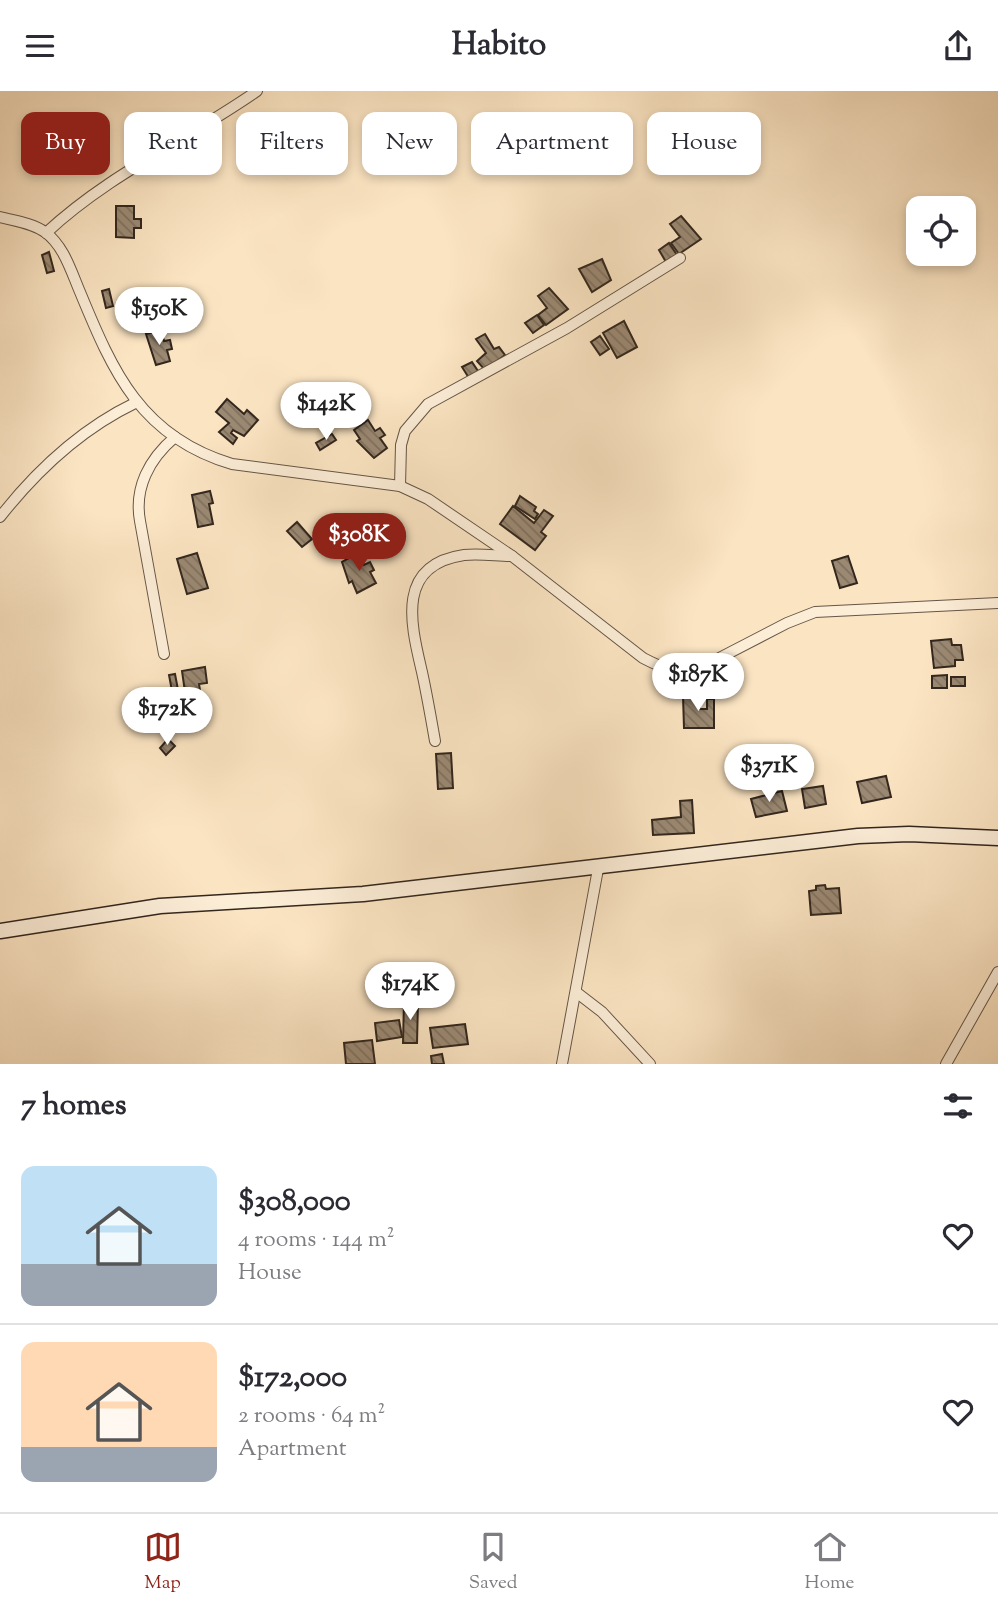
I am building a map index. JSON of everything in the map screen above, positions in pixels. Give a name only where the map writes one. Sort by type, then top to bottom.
[{"type":"street","points":[[46,233],[77,203],[109,181],[257,91]]},
{"type":"street","points":[[0,217],[34,226],[46,233],[66,258],[104,349],[135,403],[159,427],[209,457],[232,464],[400,486],[428,499],[512,556],[643,658],[663,669],[678,672],[702,667],[787,623],[816,612],[998,603]]},
{"type":"street","points":[[400,486],[401,445],[405,431],[428,404],[567,328],[680,258]]},
{"type":"street","points":[[0,517],[25,485],[85,432],[135,403]]},
{"type":"street","points":[[163,654],[139,521],[138,499],[149,468],[175,437]]},
{"type":"street","points":[[435,741],[412,634],[411,607],[415,587],[426,573],[444,561],[464,555],[512,556]]},
{"type":"street","points":[[0,931],[207,901],[363,894],[598,869],[858,836],[909,834],[998,838]]},
{"type":"street","points":[[562,1064],[598,869]]},
{"type":"street","points":[[946,1064],[998,971]]},
{"type":"street","points":[[576,992],[602,1011],[650,1064]]},
{"type":"building","points":[[116,206],[134,206],[134,219],[141,219],[141,228],[134,228],[134,238],[116,237]]},
{"type":"building","points":[[681,216],[701,239],[679,254],[671,243],[680,237],[670,224]]},
{"type":"building","points":[[669,243],[677,255],[666,262],[659,250]]},
{"type":"building","points":[[49,252],[54,271],[47,273],[42,255]]},
{"type":"building","points":[[602,259],[611,280],[592,292],[579,269]]},
{"type":"building","points":[[549,288],[568,309],[546,325],[538,315],[547,308],[538,296]]},
{"type":"building","points":[[109,289],[113,306],[106,308],[102,291]]},
{"type":"building","points":[[537,315],[544,325],[533,333],[525,323]]},
{"type":"building","points":[[624,321],[637,347],[617,358],[603,333]]},
{"type":"building","points":[[161,330],[164,341],[170,340],[172,349],[167,350],[170,361],[156,365],[146,334]]},
{"type":"building","points":[[485,334],[494,349],[499,347],[505,355],[485,370],[477,361],[486,353],[476,339]]},
{"type":"building","points":[[600,336],[609,349],[600,355],[591,342]]},
{"type":"building","points":[[472,362],[478,371],[469,378],[462,367]]},
{"type":"building","points":[[227,399],[244,414],[247,410],[258,420],[244,436],[233,430],[231,433],[237,438],[233,444],[219,432],[229,423],[216,412]]},
{"type":"building","points":[[368,420],[375,431],[380,428],[385,435],[380,438],[387,448],[374,458],[357,441],[360,439],[354,430]]},
{"type":"building","points":[[332,434],[336,440],[320,450],[316,443]]},
{"type":"building","points":[[210,491],[213,503],[209,504],[213,524],[198,527],[192,495]]},
{"type":"building","points":[[520,496],[536,507],[534,511],[538,514],[535,519],[515,506]]},
{"type":"building","points":[[513,506],[534,523],[544,510],[553,516],[541,532],[546,536],[535,550],[500,524]]},
{"type":"building","points":[[297,522],[312,539],[302,547],[287,531]]},
{"type":"building","points":[[197,553],[208,588],[187,594],[177,559]]},
{"type":"building","points":[[358,553],[364,565],[370,562],[374,570],[370,572],[376,583],[357,593],[352,581],[349,583],[342,562]]},
{"type":"building","points":[[848,556],[857,583],[840,588],[832,561]]},
{"type":"building","points":[[951,639],[952,645],[961,645],[963,660],[955,660],[955,666],[934,668],[931,641]]},
{"type":"building","points":[[205,667],[207,683],[199,684],[202,703],[187,706],[182,671]]},
{"type":"building","points":[[175,674],[178,690],[172,691],[169,675]]},
{"type":"building","points":[[947,675],[947,688],[932,688],[932,676]]},
{"type":"building","points":[[951,677],[965,677],[965,686],[951,686]]},
{"type":"building","points":[[683,696],[700,696],[700,709],[707,709],[707,699],[714,699],[714,728],[684,728]]},
{"type":"building","points":[[168,739],[175,746],[166,755],[160,748]]},
{"type":"building","points":[[451,753],[453,788],[438,789],[436,754]]},
{"type":"building","points":[[886,776],[891,797],[862,803],[857,782]]},
{"type":"building","points":[[823,786],[826,804],[805,808],[802,789]]},
{"type":"building","points":[[782,791],[787,811],[756,817],[751,799]]},
{"type":"building","points":[[692,800],[694,833],[653,835],[652,820],[681,817],[680,801]]},
{"type":"building","points":[[825,885],[826,889],[839,888],[841,913],[811,915],[809,891],[816,890],[816,886]]},
{"type":"building","points":[[404,1001],[418,1002],[417,1043],[403,1043]]},
{"type":"building","points":[[399,1020],[402,1037],[377,1041],[375,1023]]},
{"type":"building","points":[[465,1024],[468,1044],[433,1048],[430,1028]]},
{"type":"building","points":[[372,1040],[375,1064],[346,1064],[344,1043]]},
{"type":"building","points":[[442,1054],[444,1064],[432,1064],[431,1056]]}]
